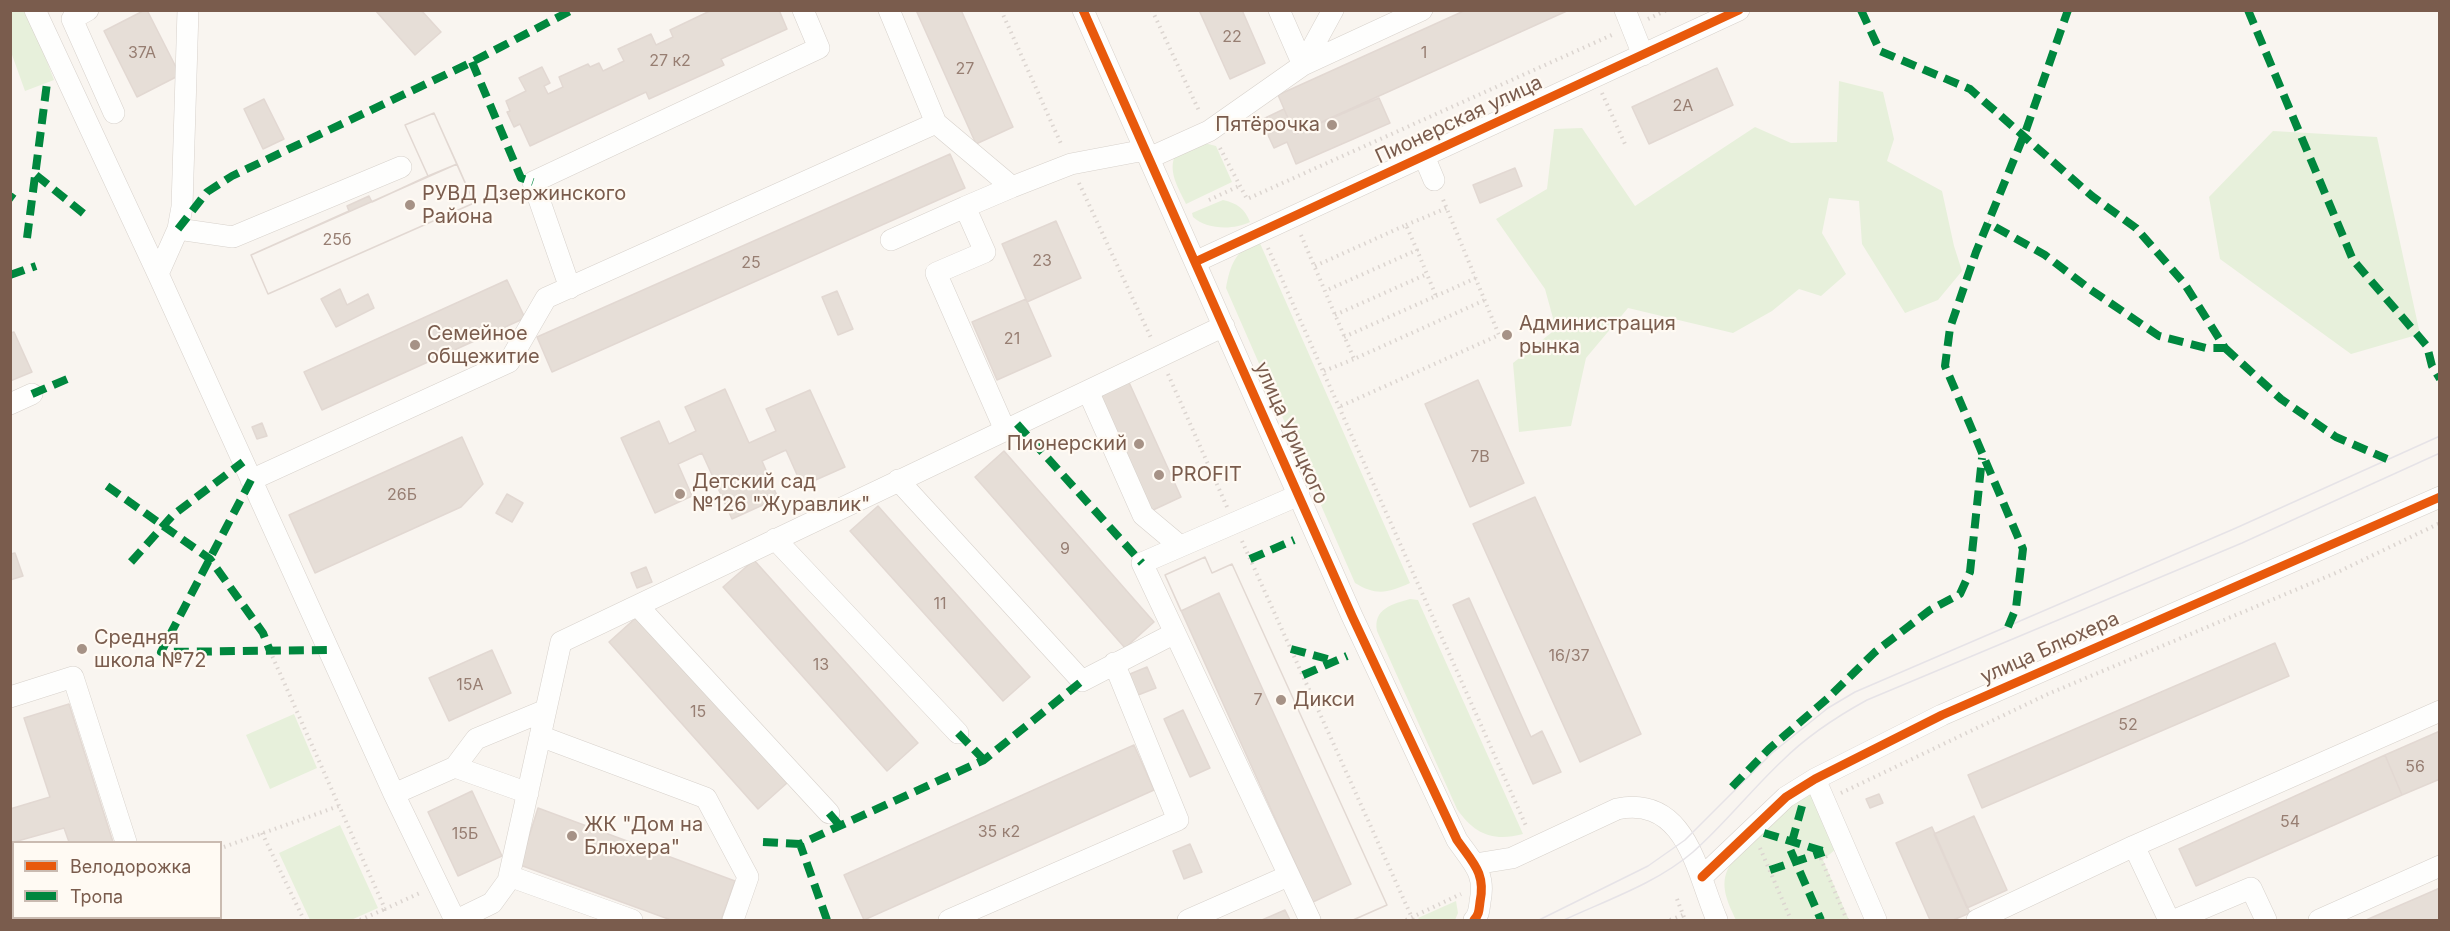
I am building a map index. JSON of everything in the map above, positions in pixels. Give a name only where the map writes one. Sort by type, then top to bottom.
[{"type":"street","points":[[35,10],[158,274],[394,794],[456,921],[492,903],[508,881],[561,642],[1224,326]]},
{"type":"street","points":[[88,10],[72,20],[114,113]]},
{"type":"street","points":[[158,274],[178,229],[182,207],[188,10]]},
{"type":"street","points":[[570,288],[533,182],[819,48],[803,10]]},
{"type":"street","points":[[889,10],[936,123],[1012,187]]},
{"type":"street","name":"улица Урицкого","points":[[1083,10],[1352,616],[1458,840],[1475,864]]},
{"type":"street","points":[[1279,10],[1303,65]]},
{"type":"street","points":[[1303,65],[1333,10]]},
{"type":"street","points":[[891,240],[1071,164],[1147,154],[1209,131],[1303,65],[1422,10]]},
{"type":"street","name":"Пионерская улица","points":[[1195,262],[1739,10]]},
{"type":"street","points":[[1628,19],[1642,55]]},
{"type":"street","points":[[251,480],[509,362],[546,298],[936,123]]},
{"type":"street","points":[[1424,156],[1434,180]]},
{"type":"street","points":[[178,229],[232,237],[401,167]]},
{"type":"street","points":[[965,207],[985,252],[936,273],[1005,430]]},
{"type":"street","points":[[1088,390],[1143,514],[1180,546]]},
{"type":"street","points":[[10,404],[32,394]]},
{"type":"street","points":[[898,480],[1082,681],[1175,633]]},
{"type":"street","points":[[1299,495],[1143,563],[1310,921]]},
{"type":"street","name":"улица Блюхера","points":[[1702,877],[1786,797],[1815,779],[1941,715],[2439,497]]},
{"type":"street","points":[[775,539],[958,733]]},
{"type":"street","points":[[638,606],[829,813]]},
{"type":"street","points":[[949,921],[1178,820],[1114,663]]},
{"type":"street","points":[[10,697],[73,677],[125,841]]},
{"type":"street","points":[[394,794],[455,767],[476,739],[546,710]]},
{"type":"street","points":[[1977,921],[2134,846],[2439,711]]},
{"type":"street","points":[[540,736],[706,798],[748,877],[733,921]]},
{"type":"street","points":[[455,767],[528,793]]},
{"type":"street","points":[[1815,779],[1876,921]]},
{"type":"street","points":[[1474,921],[1478,916],[1482,893],[1482,879],[1475,864],[1512,858],[1617,809],[1630,807],[1651,810],[1663,815],[1685,840],[1702,877],[1717,921]]},
{"type":"street","points":[[2134,846],[2169,921]]},
{"type":"street","points":[[2319,921],[2439,867]]},
{"type":"street","points":[[509,876],[632,921]]},
{"type":"street","points":[[1188,921],[1288,876]]},
{"type":"street","points":[[2175,921],[2251,888],[2266,921]]},
{"type":"path","points":[[1001,10],[1412,918]]},
{"type":"path","points":[[1152,10],[1209,131],[1247,199],[1628,19],[1667,10]]},
{"type":"path","points":[[1595,77],[1625,144]]},
{"type":"path","points":[[1341,406],[1499,335],[1434,180]]},
{"type":"path","points":[[1209,201],[1239,186]]},
{"type":"path","points":[[1315,266],[1447,208]]},
{"type":"path","points":[[1293,215],[1354,359]]},
{"type":"path","points":[[1406,225],[1436,296]]},
{"type":"path","points":[[1264,238],[1341,406],[1526,829]]},
{"type":"path","points":[[1325,291],[1417,250]]},
{"type":"path","points":[[1335,315],[1427,274]]},
{"type":"path","points":[[1344,337],[1476,278]]},
{"type":"path","points":[[1324,371],[1485,300]]},
{"type":"path","points":[[1826,801],[2048,694],[2338,572],[2439,523]]},
{"type":"path","points":[[270,651],[385,909]]},
{"type":"path","points":[[224,847],[339,806]]},
{"type":"path","points":[[262,833],[304,921]]},
{"type":"path","points":[[1757,839],[1792,920]]},
{"type":"path","points":[[1821,859],[1846,921]]},
{"type":"path","points":[[360,921],[437,885]]},
{"type":"path","points":[[1406,921],[1461,894]]},
{"type":"path","points":[[1677,899],[1685,921]]},
{"type":"path","points":[[1670,921],[1683,915]]},
{"type":"green space","points":[[11,11],[28,11],[54,80],[25,91],[11,52]]},
{"type":"green space","points":[[1839,81],[1883,92],[1894,139],[1887,161],[1942,191],[1962,271],[1938,300],[1905,313],[1862,244],[1859,201],[1829,198],[1822,233],[1846,274],[1821,296],[1799,289],[1772,311],[1733,333],[1628,308],[1586,358],[1571,426],[1519,432],[1513,363],[1556,329],[1545,289],[1496,219],[1547,189],[1554,129],[1582,128],[1635,206],[1755,127],[1791,143],[1837,142]]},
{"type":"green space","points":[[2273,131],[2377,137],[2420,334],[2351,354],[2220,259],[2209,197]]},
{"type":"green space","points":[[1204,143],[1216,146],[1232,182],[1186,204],[1173,173],[1176,153]]},
{"type":"green space","points":[[1223,200],[1240,207],[1250,222],[1244,225],[1221,227],[1206,224],[1193,217],[1192,213]]},
{"type":"green space","points":[[1259,241],[1410,583],[1382,592],[1369,590],[1355,583],[1226,288],[1235,259],[1245,248]]},
{"type":"green space","points":[[1410,599],[1418,600],[1523,834],[1502,837],[1485,834],[1470,825],[1457,809],[1377,631],[1378,617],[1385,609]]},
{"type":"green space","points":[[294,714],[317,768],[270,789],[246,735]]},
{"type":"green space","points":[[1813,791],[1837,848],[1823,860],[1849,920],[1736,920],[1726,896],[1724,884],[1727,871],[1741,850],[1765,826]]},
{"type":"green space","points":[[340,825],[378,908],[351,920],[310,920],[279,853]]},
{"type":"green space","points":[[1456,901],[1458,913],[1455,920],[1420,920],[1418,918]]},
{"type":"building","points":[[145,10],[180,75],[137,97],[104,31]]},
{"type":"building","points":[[375,10],[421,10],[441,32],[415,55]]},
{"type":"building","points":[[712,10],[779,10],[787,29],[721,59],[724,65],[649,99],[646,92],[530,146],[520,124],[514,127],[507,112],[510,111],[506,101],[526,91],[519,78],[542,67],[550,83],[544,86],[548,94],[563,87],[559,77],[588,64],[590,67],[599,63],[603,71],[624,61],[618,49],[651,34],[656,45],[673,37],[670,30]]},
{"type":"building","points":[[916,10],[961,10],[1013,127],[976,144]]},
{"type":"building","points":[[1199,10],[1242,10],[1265,63],[1230,79]]},
{"type":"building","points":[[1466,10],[1569,10],[1295,134],[1278,95]]},
{"type":"building","points":[[1717,68],[1733,105],[1649,144],[1632,107]]},
{"type":"building","points":[[1379,98],[1390,123],[1296,164],[1287,142],[1274,148],[1261,120],[1284,109],[1295,134]]},
{"type":"building","points":[[264,99],[284,139],[263,149],[244,109]]},
{"type":"building","name":"РУВД Дзержинского Района","points":[[434,113],[474,203],[268,294],[251,255],[349,211],[347,206],[369,196],[372,202],[428,176],[405,125]]},
{"type":"building","points":[[434,113],[457,164],[428,176],[405,125]]},
{"type":"building","points":[[950,154],[965,188],[552,372],[537,337]]},
{"type":"building","name":"РУВД Дзержинского Района","points":[[457,164],[474,203],[268,294],[251,255]]},
{"type":"building","points":[[1515,168],[1522,186],[1480,203],[1473,185]]},
{"type":"building","points":[[1056,221],[1081,278],[1027,302],[1002,244]]},
{"type":"building","name":"Семейное общежитие","points":[[507,280],[525,318],[322,410],[304,372]]},
{"type":"building","points":[[340,289],[347,305],[368,294],[374,308],[336,327],[321,299]]},
{"type":"building","points":[[837,291],[853,329],[838,335],[822,297]]},
{"type":"building","points":[[1026,299],[1051,356],[997,380],[972,322]]},
{"type":"building","points":[[14,332],[32,372],[10,381],[10,333]]},
{"type":"building","name":"Пионерский","points":[[1127,378],[1181,497],[1151,511],[1097,392]]},
{"type":"building","points":[[1478,380],[1524,483],[1470,507],[1425,404]]},
{"type":"building","points":[[725,389],[749,443],[776,431],[766,409],[810,390],[845,467],[802,486],[786,450],[762,461],[778,498],[732,519],[702,453],[678,464],[692,496],[655,513],[621,438],[659,421],[669,444],[696,431],[685,407]]},
{"type":"building","points":[[262,423],[267,436],[257,439],[252,427]]},
{"type":"building","points":[[462,437],[483,484],[461,507],[315,573],[289,515]]},
{"type":"building","points":[[1004,451],[1154,622],[1125,648],[975,477]]},
{"type":"building","points":[[507,494],[523,503],[512,522],[496,513]]},
{"type":"building","points":[[1535,497],[1641,734],[1580,762],[1473,524]]},
{"type":"building","points":[[878,506],[1030,677],[1003,701],[850,531]]},
{"type":"building","points":[[15,553],[23,576],[10,580],[10,554]]},
{"type":"building","name":"Дикси","points":[[1205,557],[1212,573],[1232,564],[1387,905],[1353,920],[1321,920],[1313,902],[1351,884],[1219,593],[1181,611],[1165,575]]},
{"type":"building","points":[[1205,557],[1212,573],[1232,564],[1387,905],[1353,920],[1321,920],[1165,575]]},
{"type":"building","points":[[754,560],[918,743],[887,771],[723,587]]},
{"type":"building","points":[[646,567],[652,582],[637,588],[631,573]]},
{"type":"building","points":[[1469,598],[1531,737],[1542,731],[1561,772],[1533,784],[1453,605]]},
{"type":"building","points":[[639,615],[787,783],[758,809],[609,642]]},
{"type":"building","points":[[2275,643],[2289,676],[1982,808],[1968,775]]},
{"type":"building","points":[[492,650],[511,693],[449,721],[429,678]]},
{"type":"building","points":[[1147,667],[1156,688],[1133,697],[1125,676]]},
{"type":"building","points":[[69,704],[113,841],[69,841],[64,828],[12,841],[12,919],[39,920],[10,920],[10,809],[50,797],[24,718]]},
{"type":"building","points":[[1183,710],[1210,768],[1190,777],[1164,719]]},
{"type":"building","points":[[2440,731],[2440,779],[2402,795],[2385,755]]},
{"type":"building","points":[[1134,745],[1154,790],[864,920],[844,875]]},
{"type":"building","points":[[2385,755],[2402,795],[2196,886],[2179,849]]},
{"type":"building","points":[[472,791],[502,856],[458,876],[428,812]]},
{"type":"building","points":[[1879,794],[1883,803],[1870,808],[1866,799]]},
{"type":"building","name":"ЖК \"Дом на Блюхера\"","points":[[538,808],[735,881],[721,920],[671,920],[520,865]]},
{"type":"building","points":[[1974,816],[2007,890],[1967,908],[1934,834]]},
{"type":"building","points":[[1932,827],[1970,913],[1953,920],[1930,920],[1896,843]]},
{"type":"building","points":[[1190,844],[1202,872],[1184,879],[1173,851]]},
{"type":"building","points":[[2440,888],[2440,920],[2366,920]]},
{"type":"building","points":[[1285,910],[1290,920],[1262,920]]},
{"type":"tram line","points":[[1539,920],[1648,866],[1685,840],[1772,753],[1828,708],[1855,692],[2236,528],[2440,436]]},
{"type":"tram line","points":[[1564,920],[1648,882],[1679,863],[1705,841],[1801,743],[1822,727],[1867,700],[2242,543],[2440,453]]},
{"type":"marked path","points":[[178,229],[207,192],[232,176],[468,64],[572,10]]},
{"type":"marked path","points":[[1861,10],[1880,51],[1970,89],[2092,196],[2136,228],[2184,283],[2225,348],[2206,348],[2159,336],[2091,290],[2045,255],[1988,223]]},
{"type":"marked path","points":[[2008,627],[2016,608],[2023,549],[1945,366],[1950,328],[1976,252],[2026,130],[2068,10]]},
{"type":"marked path","points":[[2248,10],[2353,260],[2427,346],[2432,366],[2440,379]]},
{"type":"marked path","points":[[472,62],[521,178],[533,182]]},
{"type":"marked path","points":[[27,238],[47,83]]},
{"type":"marked path","points":[[36,175],[89,218]]},
{"type":"marked path","points":[[10,196],[14,199]]},
{"type":"marked path","points":[[10,275],[36,266]]},
{"type":"marked path","points":[[2225,348],[2281,399],[2336,437],[2387,459]]},
{"type":"marked path","points":[[32,394],[72,377]]},
{"type":"marked path","points":[[1017,424],[1142,563]]},
{"type":"marked path","points":[[1732,787],[1769,749],[1828,698],[1875,652],[1930,610],[1960,594],[1970,572],[1982,458]]},
{"type":"marked path","points":[[131,562],[173,515],[243,462]]},
{"type":"marked path","points":[[251,480],[161,652],[329,650]]},
{"type":"marked path","points":[[107,486],[210,559],[263,633],[270,651]]},
{"type":"marked path","points":[[1250,559],[1294,540]]},
{"type":"marked path","points":[[1291,649],[1335,661]]},
{"type":"marked path","points":[[1303,675],[1347,656]]},
{"type":"marked path","points":[[827,920],[800,844],[984,760],[1082,681]]},
{"type":"marked path","points":[[958,733],[984,760]]},
{"type":"marked path","points":[[1802,806],[1790,849],[1821,920]]},
{"type":"marked path","points":[[829,813],[840,826]]},
{"type":"marked path","points":[[1764,833],[1829,853]]},
{"type":"marked path","points":[[763,842],[800,844]]},
{"type":"marked path","points":[[1770,870],[1824,852]]},
{"type":"cycle path","points":[[1083,10],[1352,616],[1457,840],[1477,869],[1481,892],[1478,912],[1474,920]]},
{"type":"cycle path","points":[[1195,262],[1739,10]]},
{"type":"cycle path","points":[[1702,877],[1786,797],[1815,779],[1942,715],[2440,497]]},
{"type":"place","name":"Пятёрочка","points":[[1332,125]]},
{"type":"place","name":"РУВД Дзержинского Района","points":[[410,205]]},
{"type":"place","name":"Администрация рынка","points":[[1507,335]]},
{"type":"place","name":"Семейное общежитие","points":[[415,345]]},
{"type":"place","name":"Пионерский","points":[[1139,444]]},
{"type":"place","name":"PROFIT","points":[[1159,475]]},
{"type":"place","name":"Детский сад №126 \"Журавлик\"","points":[[680,494]]},
{"type":"place","name":"Средняя школа №72","points":[[82,649]]},
{"type":"place","name":"Дикси","points":[[1281,700]]},
{"type":"place","name":"ЖК \"Дом на Блюхера\"","points":[[572,836]]}]
